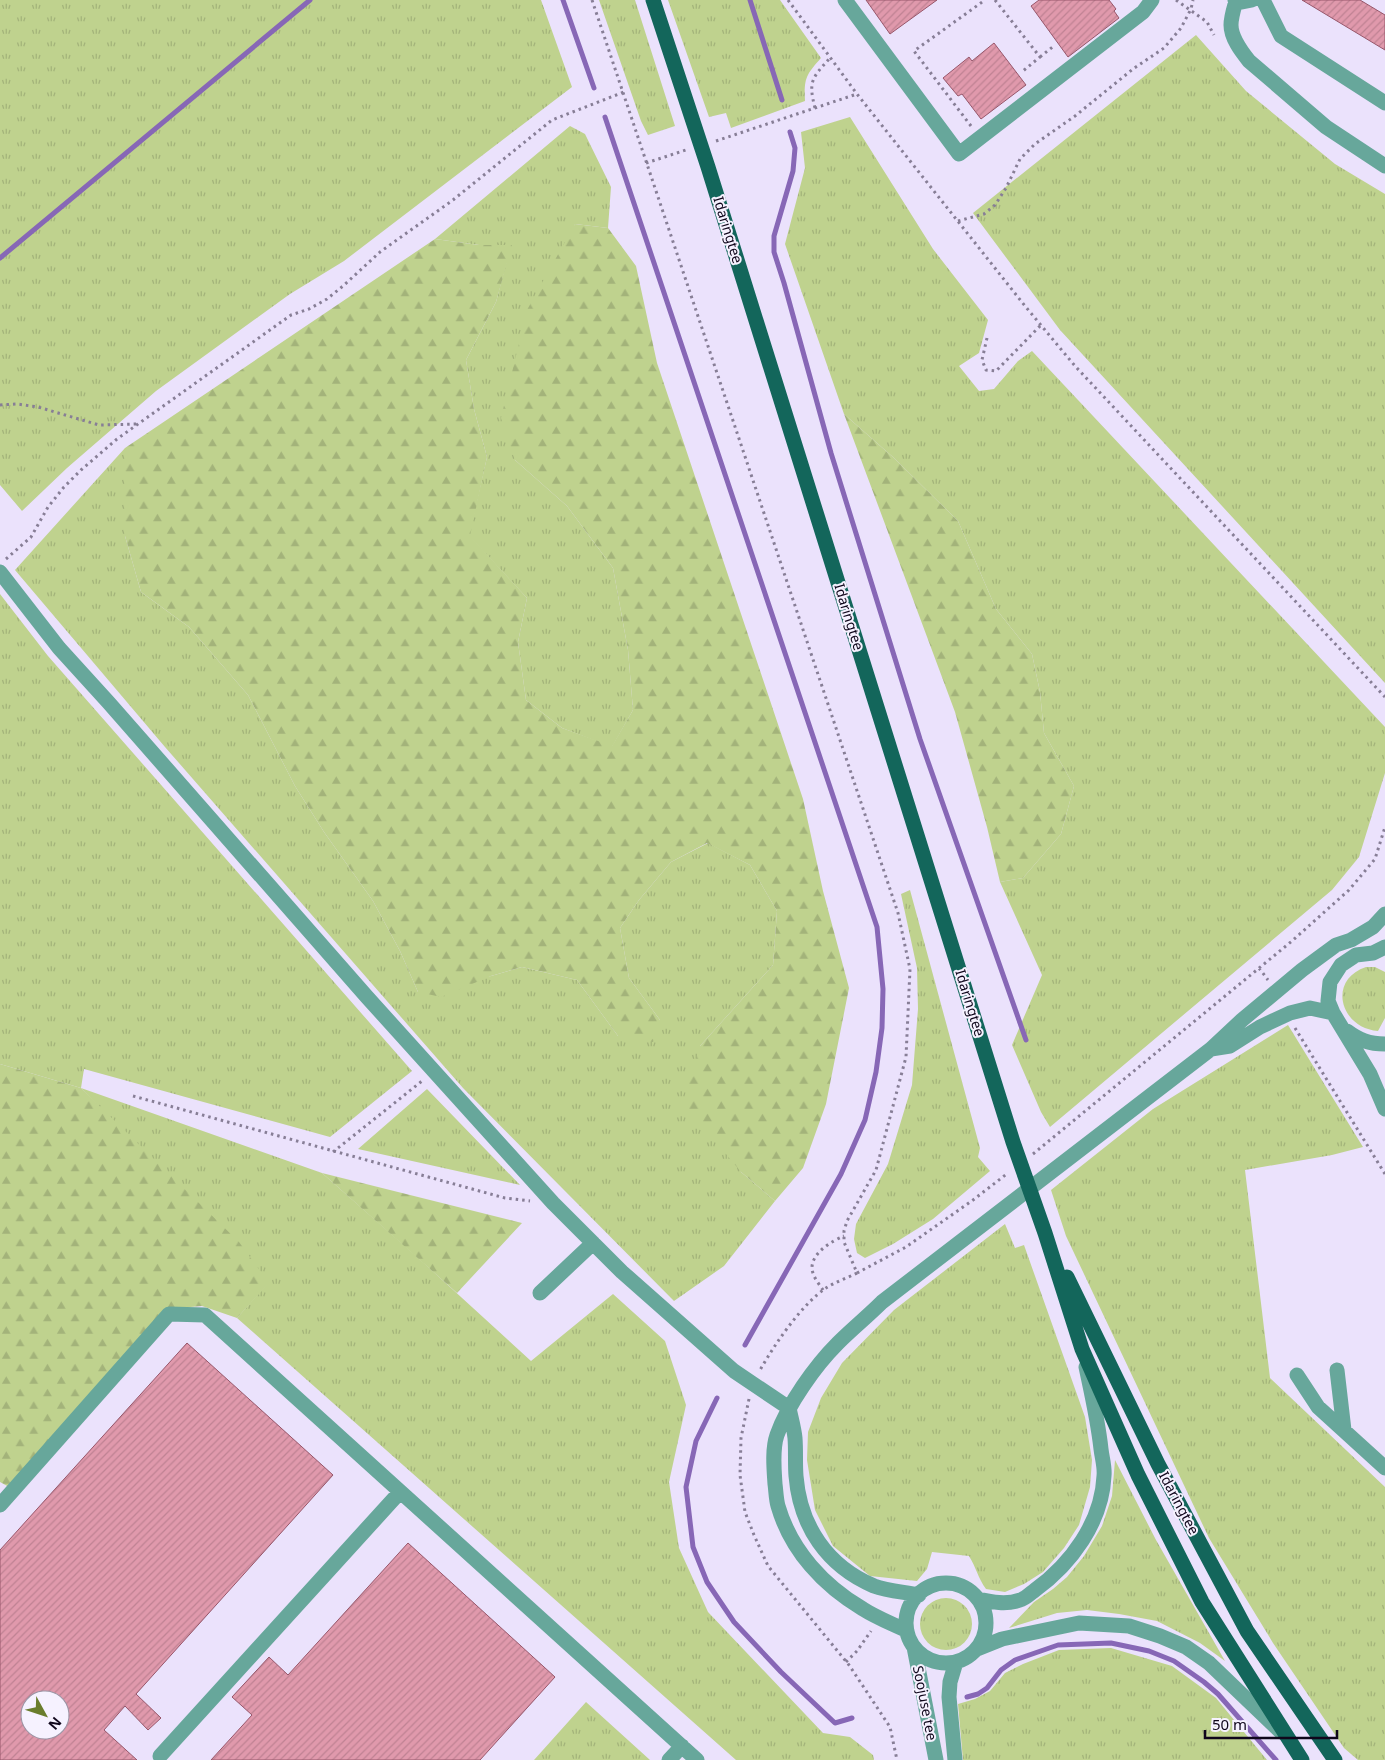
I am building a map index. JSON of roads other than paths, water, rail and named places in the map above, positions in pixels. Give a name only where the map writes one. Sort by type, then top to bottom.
[{"type":"main road","name":"Idaringtee","points":[[653,0],[708,167],[1013,1142],[1082,1348],[1138,1475],[1202,1602],[1302,1760]]},
{"type":"main road","name":"Idaringtee","points":[[1045,1234],[1158,1464],[1248,1631],[1336,1760]]},
{"type":"street","points":[[845,0],[959,154],[1143,12],[1152,0]]},
{"type":"street","points":[[1252,0],[1242,2],[1235,0],[1231,25],[1234,37],[1249,61],[1326,127],[1385,166]]},
{"type":"street","points":[[1264,0],[1282,36],[1385,103]]},
{"type":"street","points":[[0,572],[59,648],[434,1072],[553,1203],[622,1272],[734,1371],[789,1408],[795,1437],[796,1476],[800,1500],[807,1521],[819,1545],[835,1562],[850,1573],[875,1586],[918,1595]]},
{"type":"street","points":[[907,1631],[863,1610],[834,1590],[816,1573],[792,1539],[777,1506],[774,1467],[777,1436],[789,1408],[802,1387],[837,1344],[882,1302],[1211,1049],[1242,1020],[1302,970],[1336,946],[1373,928],[1385,914]]},
{"type":"street","points":[[1351,940],[1385,947]]},
{"type":"street","points":[[1385,947],[1373,952],[1356,955],[1340,964],[1330,982],[1328,1001],[1333,1014],[1370,1074],[1385,1109]]},
{"type":"street","points":[[1211,1049],[1230,1046],[1260,1027],[1290,1013],[1310,1008],[1333,1014]]},
{"type":"street","points":[[1344,1029],[1359,1040],[1374,1044],[1385,1044]]},
{"type":"street","points":[[540,1293],[593,1243]]},
{"type":"street","points":[[0,1505],[169,1314],[205,1315],[697,1760]]},
{"type":"street","points":[[978,1599],[999,1603],[1021,1600],[1064,1566],[1078,1548],[1091,1524],[1100,1500],[1104,1476],[1097,1417],[1082,1348]]},
{"type":"street","points":[[1337,1370],[1344,1430]]},
{"type":"street","points":[[1297,1375],[1318,1406],[1385,1468]]},
{"type":"street","points":[[160,1756],[400,1492]]},
{"type":"street","points":[[956,1584],[968,1590],[978,1599],[985,1611],[984,1638],[977,1649],[968,1657],[956,1662],[943,1663],[930,1660],[914,1646],[907,1631],[907,1618],[911,1606],[918,1595],[930,1587],[956,1584]]},
{"type":"street","points":[[977,1649],[1002,1639],[1079,1623],[1129,1626],[1177,1643],[1209,1662],[1286,1737]]},
{"type":"street","name":"Soojuse tee","points":[[914,1646],[936,1760]]},
{"type":"street","name":"Soojuse tee","points":[[955,1760],[949,1697],[950,1682],[956,1662]]},
{"type":"street","points":[[1320,1737],[1342,1760]]},
{"type":"street","points":[[669,1760],[682,1746]]},
{"type":"waterway","points":[[0,258],[310,0]]},
{"type":"waterway","points":[[563,0],[594,88]]},
{"type":"waterway","points":[[750,0],[782,100]]},
{"type":"waterway","points":[[605,117],[877,927],[883,989],[882,1028],[876,1072],[865,1120],[841,1174],[745,1345]]},
{"type":"waterway","points":[[790,132],[795,148],[793,171],[774,236],[774,252],[831,453],[920,739],[1026,1040]]},
{"type":"waterway","points":[[717,1398],[696,1441],[686,1487],[693,1547],[707,1582],[734,1622],[781,1672],[835,1723],[852,1718]]},
{"type":"waterway","points":[[967,1697],[978,1694],[987,1688],[1001,1670],[1015,1660],[1058,1645],[1111,1643],[1149,1651],[1174,1661],[1204,1682],[1218,1694],[1276,1760]]}]
